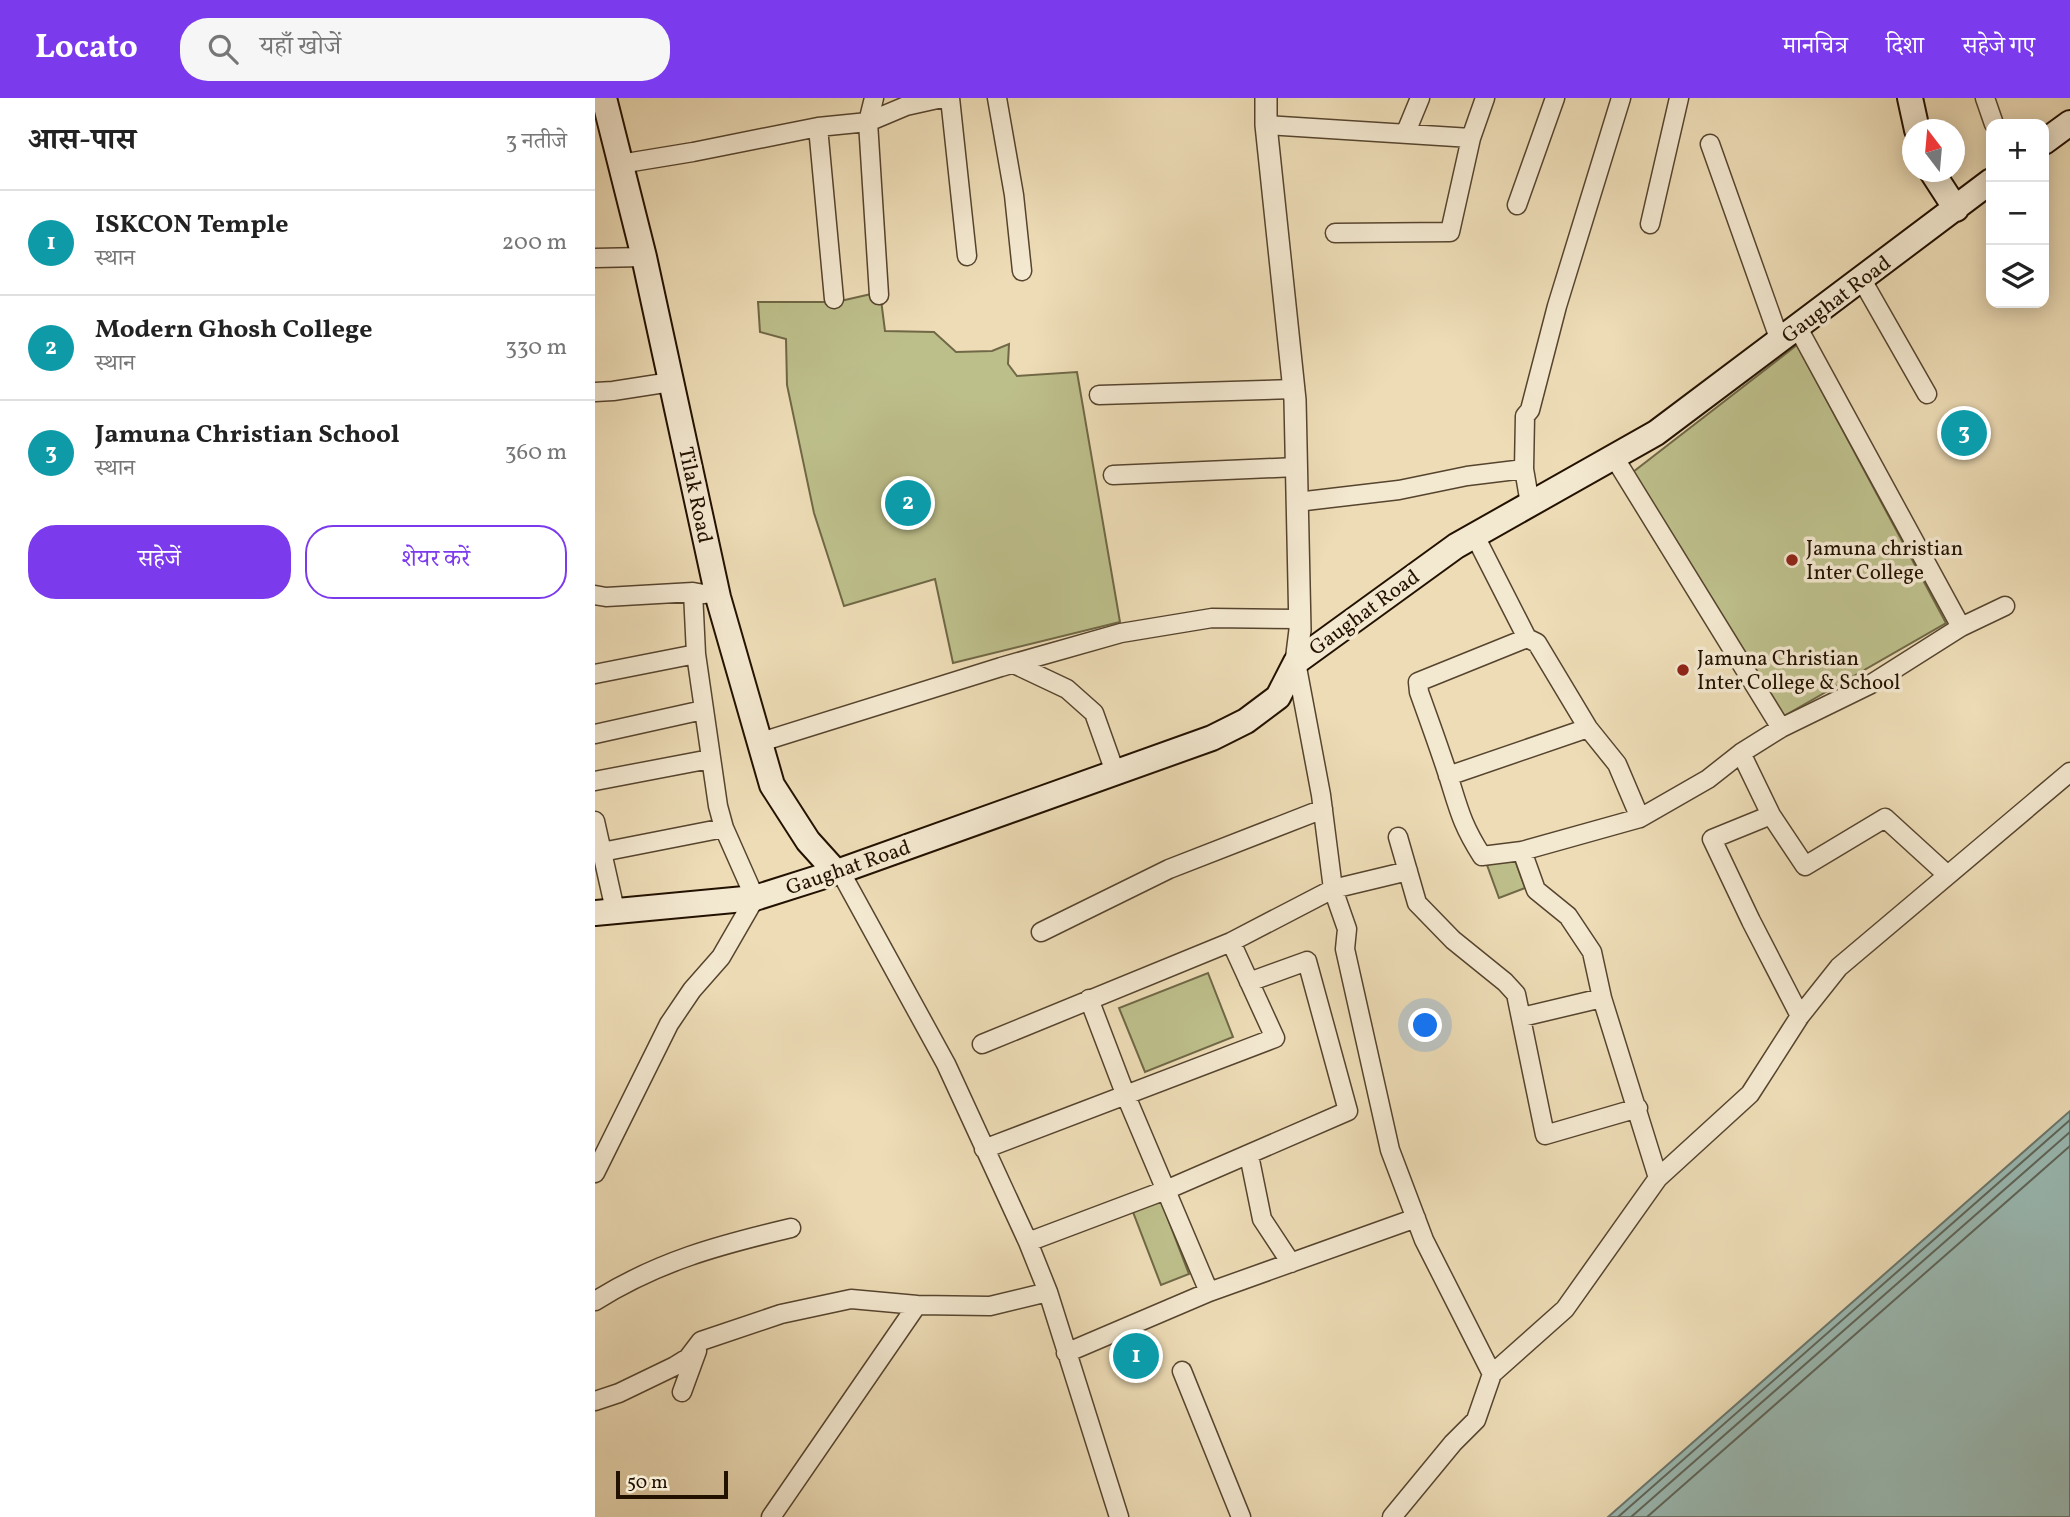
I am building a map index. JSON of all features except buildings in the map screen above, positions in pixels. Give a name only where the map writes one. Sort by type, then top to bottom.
[{"type":"main road","points":[[1910,98],[1915,119]]},
{"type":"main road","name":"Tilak Road","points":[[601,99],[644,257],[718,597],[772,786],[808,841],[838,872]]},
{"type":"main road","points":[[2049,138],[2070,123]]},
{"type":"main road","points":[[1937,182],[1956,209]]},
{"type":"main road","name":"Gaughat Road","points":[[605,912],[755,898],[838,872],[1212,738],[1246,721],[1278,697],[1296,662],[1456,546],[1656,433],[1990,182]]},
{"type":"street","points":[[874,98],[868,122],[879,295]]},
{"type":"street","points":[[620,164],[818,127],[868,122],[907,106],[942,98]]},
{"type":"street","points":[[950,98],[967,256]]},
{"type":"street","points":[[997,98],[1014,195],[1022,271]]},
{"type":"street","points":[[1266,98],[1266,125],[1294,388],[1300,630],[1296,662],[1323,809],[1333,890],[1347,929],[1345,950],[1390,1150],[1424,1240],[1492,1374]]},
{"type":"street","points":[[1406,132],[1420,98]]},
{"type":"street","points":[[1335,233],[1450,232],[1471,138],[1485,98]]},
{"type":"street","points":[[1517,205],[1555,98]]},
{"type":"street","points":[[1529,504],[1524,469],[1525,416],[1530,410],[1557,306],[1621,98]]},
{"type":"street","points":[[1650,224],[1679,98]]},
{"type":"street","points":[[1985,98],[1992,119]]},
{"type":"street","points":[[1266,125],[1471,138]]},
{"type":"street","points":[[818,127],[834,299]]},
{"type":"street","points":[[1710,144],[1789,334],[1961,627]]},
{"type":"street","points":[[595,258],[644,257]]},
{"type":"street","points":[[1862,280],[1927,394]]},
{"type":"street","points":[[595,392],[671,382]]},
{"type":"street","points":[[1099,395],[1294,388]]},
{"type":"street","points":[[1614,457],[1781,728]]},
{"type":"street","points":[[1113,475],[1296,467]]},
{"type":"street","points":[[1297,502],[1399,490],[1467,476],[1524,469]]},
{"type":"street","points":[[1475,536],[1527,638],[1537,643],[1588,728],[1617,764],[1640,818]]},
{"type":"street","points":[[595,596],[693,592],[718,597]]},
{"type":"street","points":[[595,1173],[599,1151],[669,1024],[692,990],[721,957],[755,898],[724,828],[710,760],[696,654],[693,592]]},
{"type":"street","points":[[1527,638],[1418,682],[1456,808],[1467,833],[1482,856],[1522,850],[1640,818],[1708,779],[1741,753],[1781,728],[1871,684],[1961,627],[2005,606]]},
{"type":"street","points":[[761,742],[1014,664],[1143,628],[1212,618],[1298,619]]},
{"type":"street","points":[[595,674],[696,654]]},
{"type":"street","points":[[1014,664],[1067,689],[1094,713],[1115,772]]},
{"type":"street","points":[[595,734],[703,710]]},
{"type":"street","points":[[1448,776],[1588,728]]},
{"type":"street","points":[[1741,753],[1771,815],[1805,866],[1885,818],[1942,870]]},
{"type":"street","points":[[595,781],[652,768],[710,760]]},
{"type":"street","points":[[1392,1517],[1453,1443],[1476,1420],[1492,1374],[1565,1309],[1658,1178],[1750,1094],[1800,1016],[1839,967],[2070,772]]},
{"type":"street","points":[[1041,932],[1169,869],[1323,809]]},
{"type":"street","points":[[1771,815],[1712,839],[1800,1016]]},
{"type":"street","points":[[595,821],[602,852],[605,912]]},
{"type":"street","points":[[602,852],[724,828]]},
{"type":"street","points":[[1398,837],[1417,903],[1453,940],[1516,994],[1545,1135],[1638,1108]]},
{"type":"street","points":[[1522,850],[1536,890],[1569,916],[1592,951],[1602,998],[1658,1178]]},
{"type":"street","points":[[982,1044],[1231,942],[1333,890],[1408,871]]},
{"type":"street","points":[[838,872],[946,1064],[1028,1242],[1048,1292],[1119,1517]]},
{"type":"street","points":[[984,1149],[1275,1038],[1231,942]]},
{"type":"street","points":[[1028,1242],[1166,1190],[1348,1111],[1307,961],[1249,982]]},
{"type":"street","points":[[1522,1017],[1602,998]]},
{"type":"street","points":[[1089,999],[1126,1096],[1209,1292]]},
{"type":"street","points":[[1249,1155],[1262,1219],[1291,1263]]},
{"type":"street","points":[[1066,1353],[1209,1292],[1416,1218]]},
{"type":"street","points":[[595,1301],[618,1286],[665,1264],[711,1247],[790,1228]]},
{"type":"street","points":[[595,1401],[619,1393],[675,1366],[688,1358],[701,1341],[781,1314],[851,1300],[917,1305],[991,1306],[1048,1292]]},
{"type":"street","points":[[771,1517],[917,1305]]},
{"type":"street","points":[[682,1392],[701,1341]]},
{"type":"street","points":[[1182,1371],[1241,1517]]},
{"type":"green space","points":[[880,292],[885,331],[934,332],[956,352],[992,351],[1009,344],[1008,364],[1017,376],[1077,372],[1120,622],[953,663],[935,579],[844,606],[814,513],[787,385],[786,339],[760,332],[758,302],[836,302]]},
{"type":"green space","points":[[1797,345],[1946,623],[1784,716],[1633,472]]},
{"type":"green space","points":[[1513,855],[1525,888],[1499,898],[1487,865]]},
{"type":"green space","points":[[1208,973],[1233,1037],[1145,1072],[1119,1008]]},
{"type":"green space","points":[[1161,1201],[1189,1274],[1161,1285],[1133,1212]]},
{"type":"water","points":[[2070,1111],[2070,1517],[1608,1517]]},
{"type":"place","name":"Jamuna Christian School","points":[[1964,433]]},
{"type":"place","name":"Modern Ghosh College","points":[[908,503]]},
{"type":"place","name":"Jamuna christian Inter College","points":[[1792,560]]},
{"type":"place","name":"Jamuna Christian Inter College & School","points":[[1683,670]]},
{"type":"place","name":"ISKCON Temple","points":[[1136,1356]]}]
